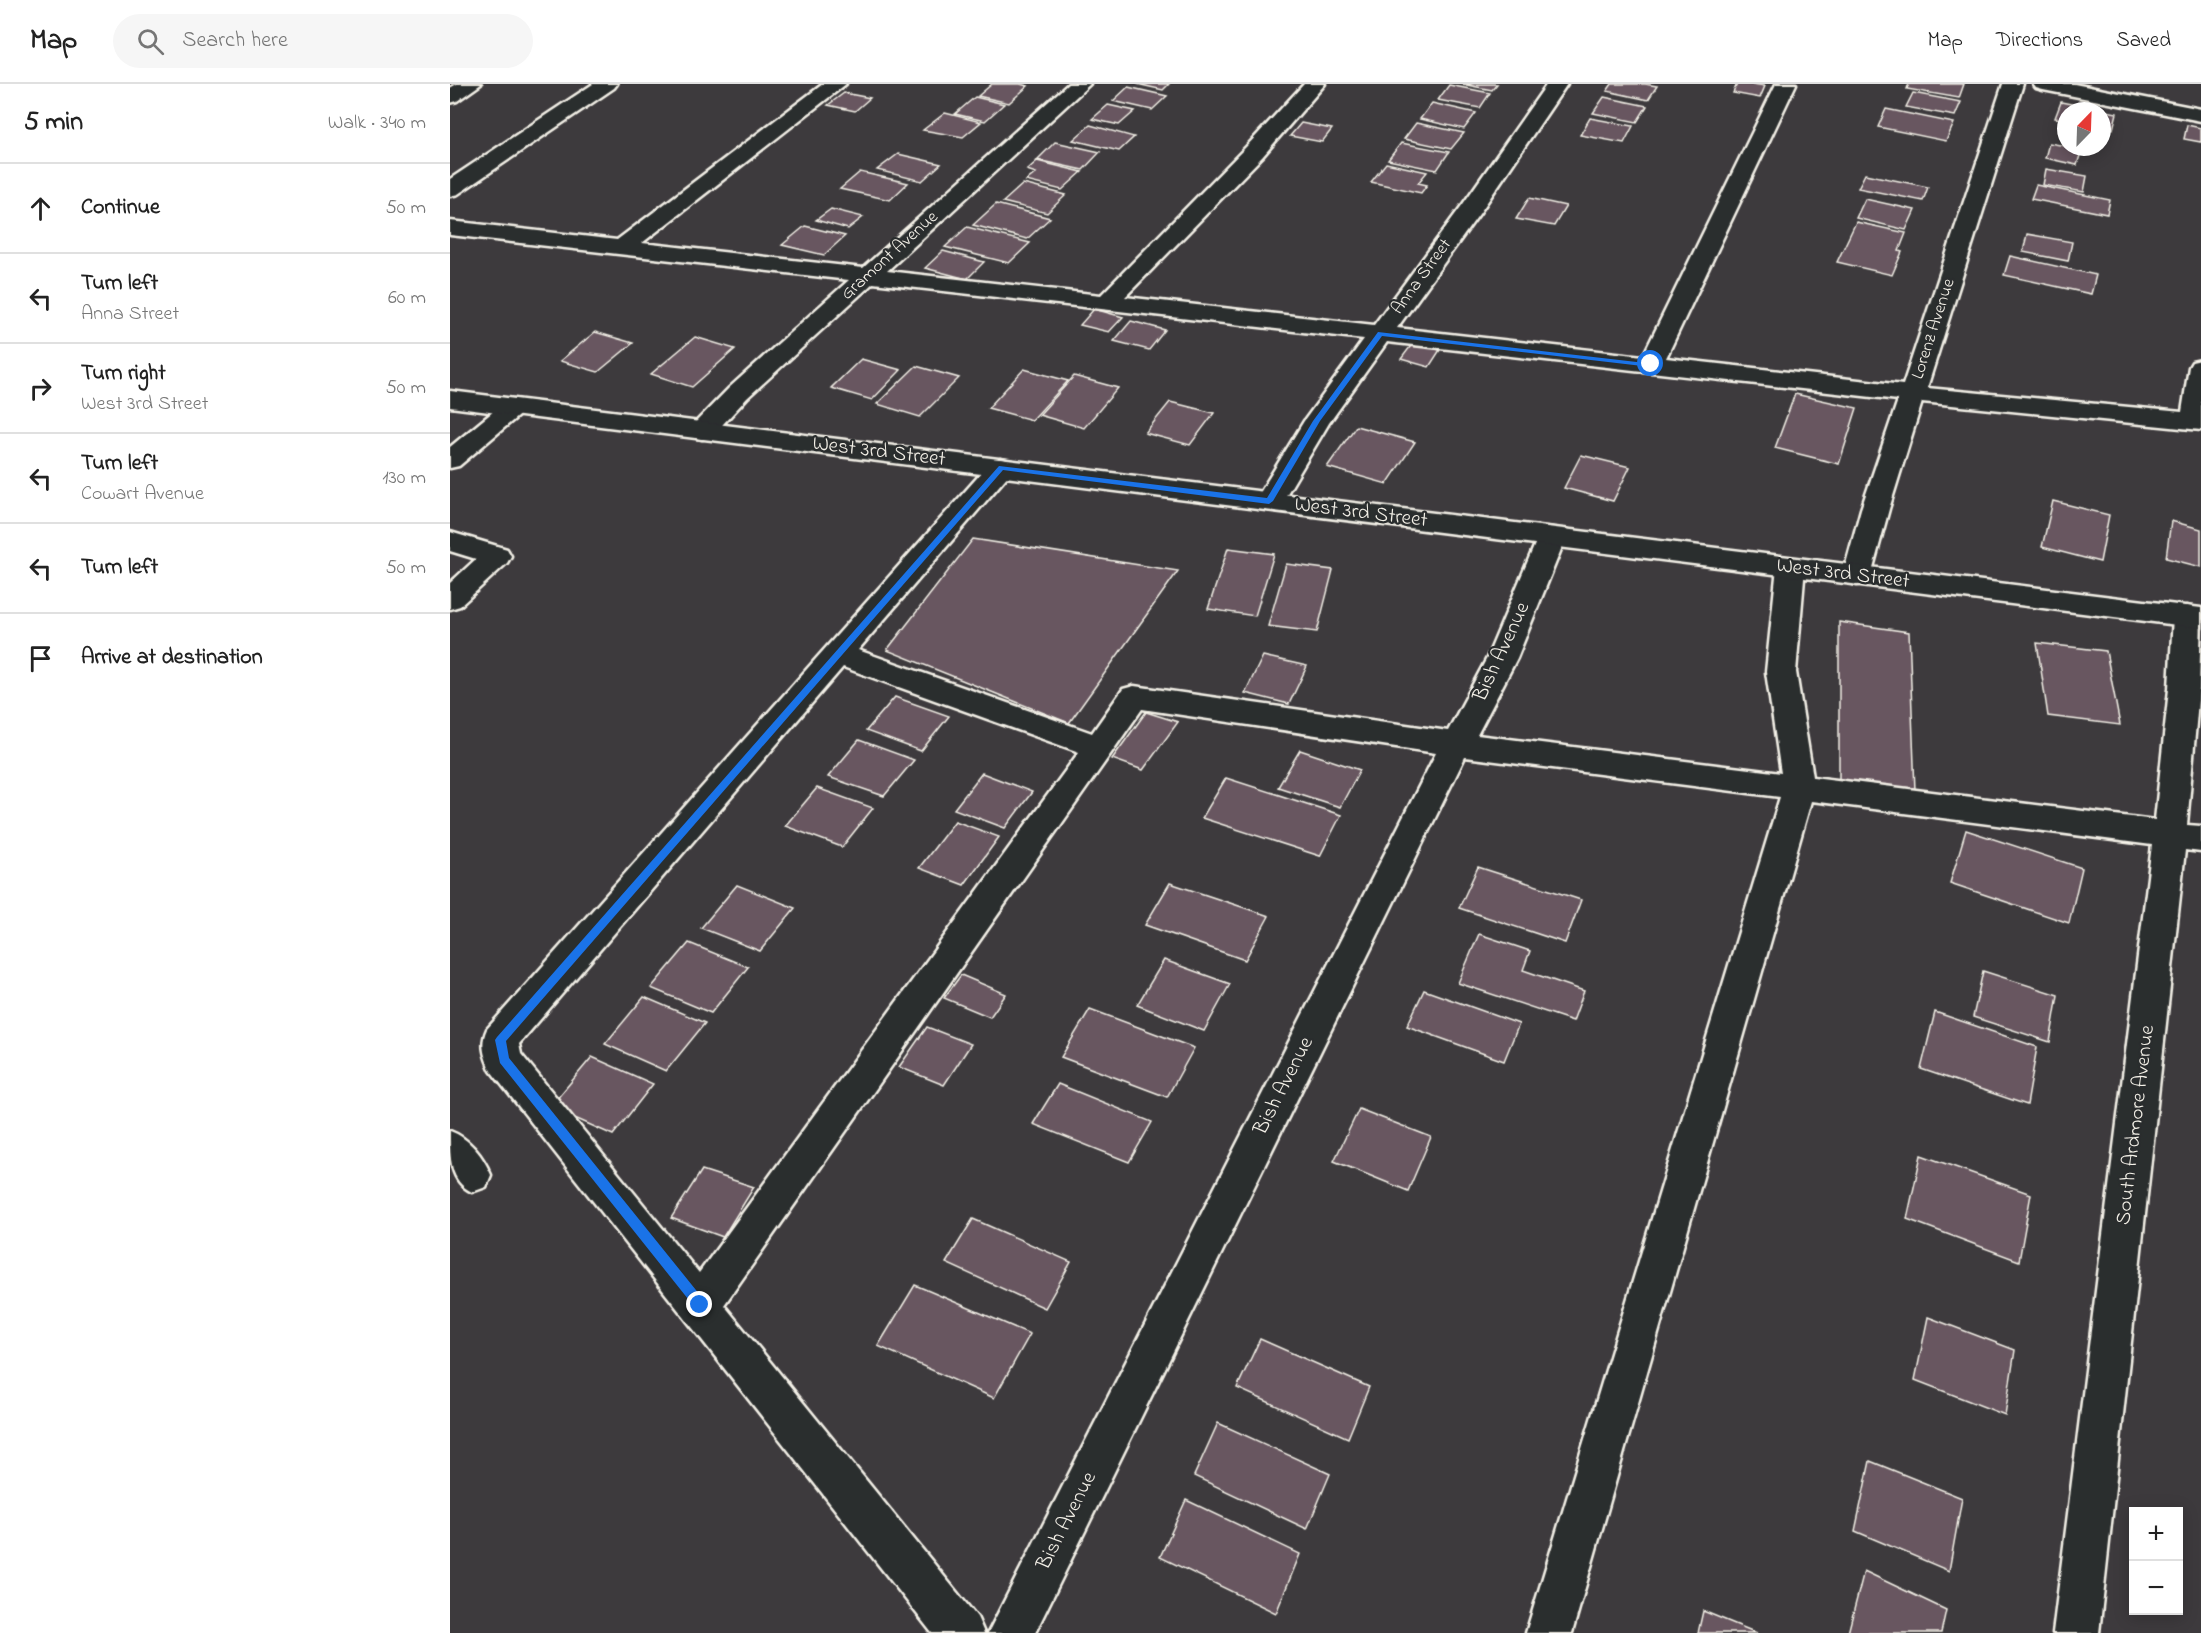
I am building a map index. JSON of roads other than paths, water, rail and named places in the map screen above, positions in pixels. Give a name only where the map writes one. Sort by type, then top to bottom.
[{"type":"street","points":[[450,97],[471,84]]},
{"type":"street","points":[[450,189],[607,84]]},
{"type":"street","points":[[622,247],[836,84]]},
{"type":"street","name":"Gramont Avenue","points":[[702,430],[738,393],[1080,84]]},
{"type":"street","points":[[1107,302],[1254,152],[1315,84]]},
{"type":"street","name":"Anna Street","points":[[1269,501],[1317,421],[1557,84]]},
{"type":"street","points":[[1651,364],[1786,84]]},
{"type":"street","name":"Lorenz Avenue","points":[[1857,575],[1875,509],[2013,84]]},
{"type":"street","points":[[2043,84],[2201,115]]},
{"type":"street","points":[[450,228],[1914,394],[2198,421],[2201,367]]},
{"type":"street","name":"West 3rd Street","points":[[450,399],[2194,617]]},
{"type":"street","points":[[450,460],[514,407]]},
{"type":"street","points":[[961,1633],[504,1060],[500,1040],[1001,467]]},
{"type":"street","name":"Bish Avenue","points":[[1011,1633],[1456,744],[1502,658],[1552,537]]},
{"type":"street","points":[[450,541],[497,556],[450,599]]},
{"type":"street","points":[[1549,1633],[1799,788],[1781,672],[1791,567]]},
{"type":"street","name":"South Ardmore Avenue","points":[[2076,1633],[2186,837],[2184,690],[2194,617]]},
{"type":"street","points":[[839,654],[1099,747]]},
{"type":"street","points":[[700,1305],[1134,697],[1456,744],[2186,837]]}]
